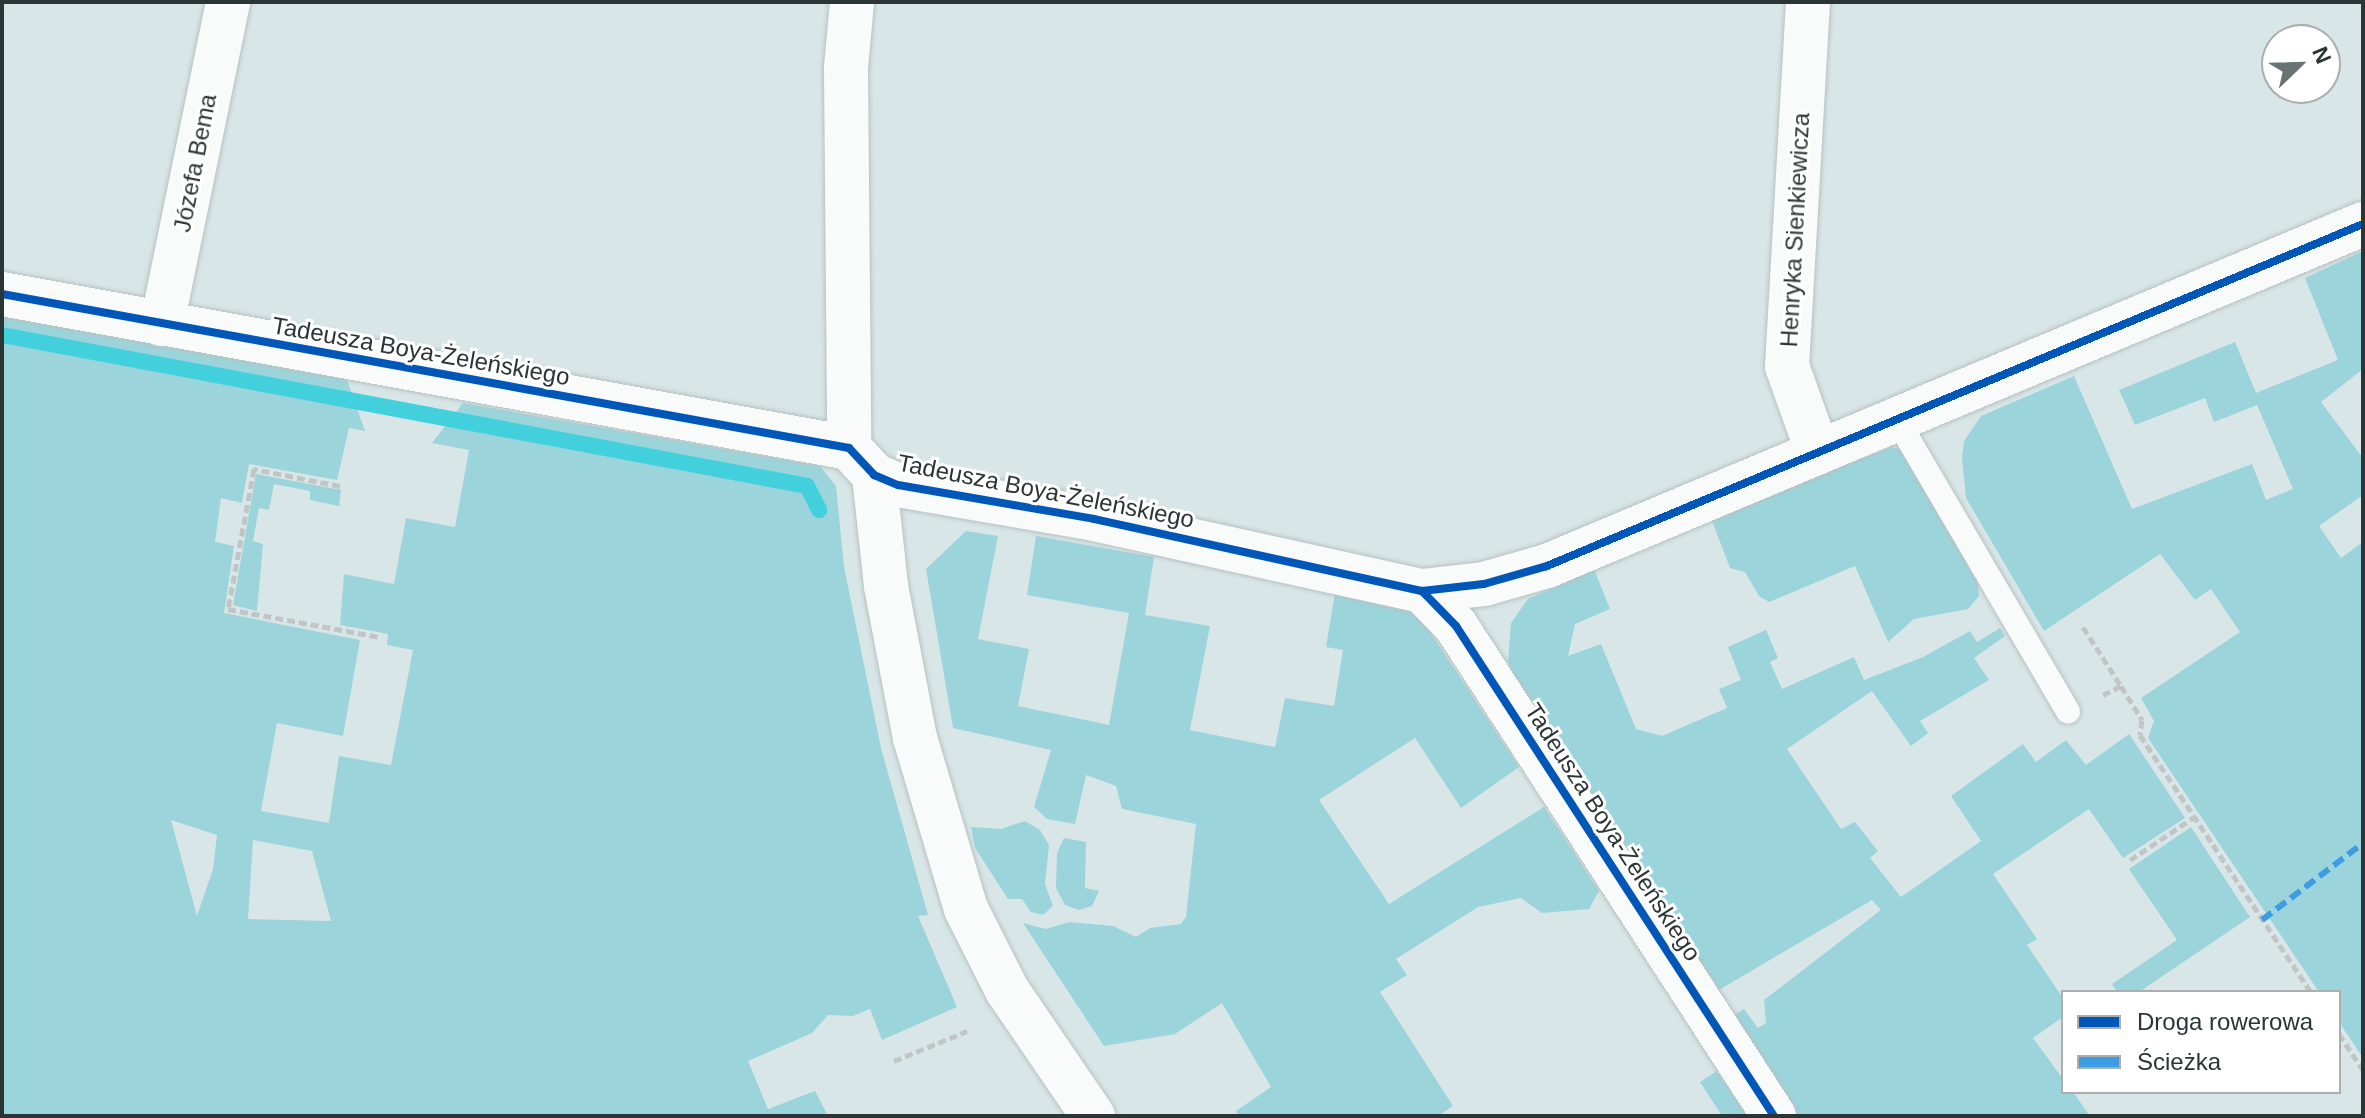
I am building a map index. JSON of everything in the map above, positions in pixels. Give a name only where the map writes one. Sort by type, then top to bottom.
[{"type":"street","name":"Józefa Bema","points":[[162,324],[228,2]]},
{"type":"street","points":[[852,2],[846,68],[861,462],[915,738],[966,909],[1007,990],[1093,1116]]},
{"type":"street","name":"Henryka Sienkiewicza","points":[[1808,2],[1787,366],[1818,453]]},
{"type":"street","points":[[1422,591],[1526,573],[2363,224]]},
{"type":"street","name":"Tadeusza Boya-Żeleńskiego","points":[[2,294],[861,462],[898,485],[1094,519],[1422,591],[1456,626],[1774,1116]]},
{"type":"lane","points":[[1897,420],[2068,712]]},
{"type":"path","points":[[340,486],[254,469],[228,609],[379,637]]},
{"type":"path","points":[[2083,627],[2142,720],[2140,735],[2310,990]]},
{"type":"path","points":[[2068,712],[2121,686]]},
{"type":"path","points":[[2130,860],[2194,817]]},
{"type":"path","points":[[894,1061],[967,1031]]},
{"type":"path","points":[[2341,1037],[2363,1070]]},
{"type":"shaded area","points":[[2363,251],[2363,369],[2321,402],[2363,458],[2363,495],[2319,526],[2341,558],[2363,542],[2363,1058],[2341,1025],[2341,990],[2318,990],[2148,738],[2154,721],[2141,698],[2240,632],[2211,589],[2195,600],[2160,554],[2044,631],[1966,498],[1962,458],[1964,441],[1981,416],[2074,376],[2132,509],[2252,464],[2266,500],[2293,489],[2257,405],[2214,422],[2205,398],[2135,425],[2119,390],[2235,342],[2256,393],[2338,360],[2305,278]]},
{"type":"shaded area","points":[[2,312],[347,380],[365,431],[349,428],[337,480],[249,464],[242,503],[221,498],[215,542],[234,546],[224,613],[360,640],[343,736],[277,723],[261,811],[329,823],[339,756],[391,765],[413,650],[387,645],[388,634],[340,625],[344,574],[394,584],[406,518],[455,527],[469,450],[432,443],[463,403],[820,466],[836,486],[844,567],[881,748],[928,915],[918,916],[957,1007],[882,1040],[870,1009],[853,1016],[828,1015],[812,1033],[748,1061],[768,1109],[815,1091],[828,1116],[2,1116]],"holes":[[[171,820],[217,835],[213,869],[197,916]],[[253,840],[312,851],[331,921],[248,919]]]},
{"type":"shaded area","points":[[1891,447],[1900,449],[1917,470],[1977,576],[1979,596],[1968,609],[1914,619],[1888,642],[1855,566],[1769,602],[1759,596],[1745,572],[1730,568],[1711,518]]},
{"type":"shaded area","points":[[256,474],[341,490],[339,506],[310,500],[310,491],[274,484],[269,510],[259,508],[253,541],[263,544],[257,611],[233,605]]},
{"type":"shaded area","points":[[966,531],[998,536],[978,639],[1029,649],[1018,706],[1109,725],[1129,613],[1027,595],[1036,536],[1154,557],[1145,615],[1210,626],[1190,730],[1275,747],[1285,698],[1334,706],[1343,650],[1326,647],[1336,587],[1403,602],[1419,615],[1519,767],[1461,808],[1415,738],[1319,800],[1389,904],[1544,807],[1599,891],[1589,909],[1542,913],[1521,898],[1478,907],[1396,959],[1407,975],[1380,992],[1453,1106],[1438,1116],[1239,1116],[1236,1111],[1271,1087],[1222,1003],[1175,1034],[1104,1046],[1023,923],[1046,929],[1069,922],[1113,926],[1136,937],[1150,928],[1181,924],[1186,917],[1196,824],[1122,809],[1116,786],[1086,775],[1075,824],[1047,819],[1034,807],[1051,750],[953,728],[926,569]]},
{"type":"shaded area","points":[[1594,569],[1610,609],[1575,624],[1568,656],[1601,644],[1636,729],[1662,736],[1727,708],[1719,689],[1741,680],[1728,647],[1766,630],[1778,658],[1770,662],[1782,689],[1854,657],[1864,680],[1923,657],[1970,631],[1977,642],[2000,628],[2005,636],[1974,658],[1989,680],[1920,721],[1928,733],[1911,746],[1872,691],[1787,749],[1841,829],[1855,822],[1878,851],[1870,858],[1901,897],[1981,841],[1951,796],[2023,744],[2036,762],[2066,740],[2086,765],[2129,734],[2185,818],[2123,858],[2089,809],[1993,874],[2037,939],[2027,945],[2061,995],[2061,1018],[2033,1038],[2061,1076],[2061,1094],[2074,1094],[2090,1116],[1799,1116],[1734,1015],[1744,1009],[1758,1028],[1766,1023],[1764,1000],[1881,910],[1872,900],[1719,990],[1515,679],[1508,661],[1511,623],[1528,599]]},
{"type":"shaded area","points":[[1025,821],[1040,830],[1049,845],[1045,884],[1053,906],[1043,915],[1031,912],[1022,899],[1008,899],[975,848],[971,827],[1001,829]]},
{"type":"shaded area","points":[[2191,827],[2250,917],[2142,990],[2116,990],[2112,984],[2177,940],[2129,869]]},
{"type":"shaded area","points":[[1064,838],[1086,842],[1085,888],[1099,891],[1092,906],[1079,910],[1065,905],[1056,888],[1057,853]]},
{"type":"shaded area","points":[[1717,1071],[1747,1116],[1722,1116],[1700,1082]]},
{"type":"waterway","points":[[2,335],[807,486],[819,510]]},
{"type":"marked path","points":[[2262,920],[2363,843]]},
{"type":"cycle path","points":[[1422,591],[1484,584],[1547,566],[2363,224]]},
{"type":"cycle path","points":[[2,294],[849,448],[874,475],[898,485],[1094,519],[1422,591],[1456,626],[1774,1116]]}]
